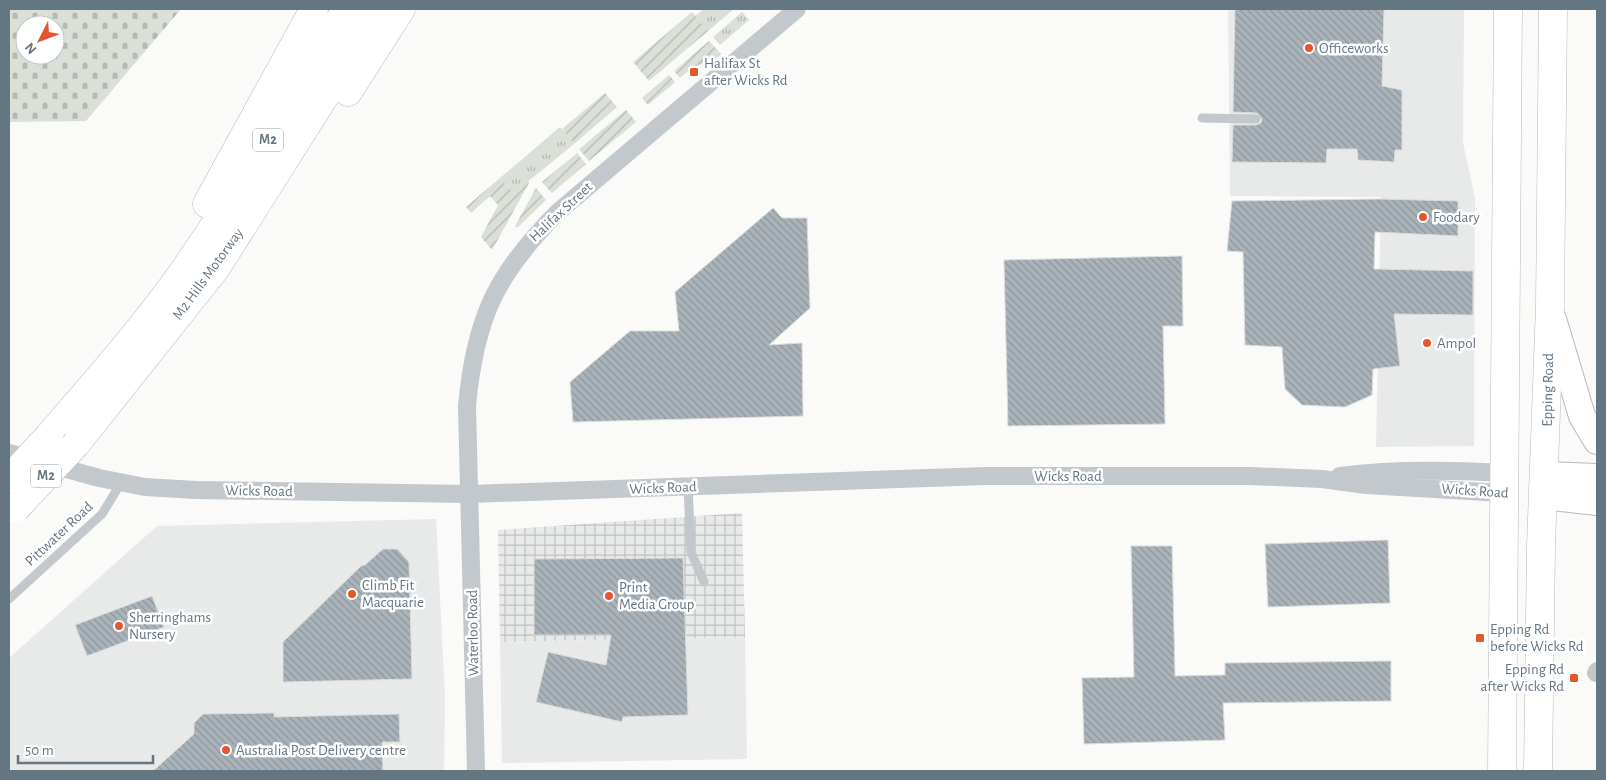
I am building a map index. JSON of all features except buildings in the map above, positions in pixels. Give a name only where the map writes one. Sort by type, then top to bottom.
[{"type":"main road","points":[[184,270],[200,216],[314,9]]},
{"type":"main road","name":"M2 Hills Motorway","points":[[9,480],[120,353],[184,270],[292,102],[346,9]]},
{"type":"main road","name":"M2 Hills Motorway","points":[[12,511],[76,444],[210,275],[335,80],[376,9]]},
{"type":"main road","points":[[236,237],[308,156],[401,9]]},
{"type":"main road","points":[[1502,771],[1508,9]]},
{"type":"main road","name":"Epping Road","points":[[1538,771],[1550,306],[1553,9]]},
{"type":"main road","points":[[1550,306],[1579,406],[1587,426],[1597,441]]},
{"type":"main road","name":"Wicks Road","points":[[1544,486],[1597,477]]},
{"type":"main road","name":"Wicks Road","points":[[1503,483],[1544,486],[1597,502]]},
{"type":"street","name":"Halifax Street","points":[[470,494],[467,406],[470,370],[490,303],[503,276],[528,242],[558,212],[797,9]]},
{"type":"street","name":"Wicks Road","points":[[9,453],[121,483],[145,487],[196,490],[470,494],[1021,476],[1250,476],[1322,479],[1366,486],[1503,483]]},
{"type":"street","name":"Waterloo Road","points":[[470,494],[476,771]]},
{"type":"lane","points":[[1202,118],[1256,118]]},
{"type":"lane","name":"Pittwater Road","points":[[9,599],[102,514],[121,483]]},
{"type":"lane","points":[[688,487],[691,552],[704,582]]},
{"type":"shaded area","points":[[1228,9],[1464,9],[1463,143],[1475,198],[1474,446],[1376,447],[1381,197],[1230,196]]},
{"type":"shaded area","points":[[742,513],[745,637],[500,642],[498,530]]},
{"type":"shaded area","points":[[436,519],[445,698],[444,771],[9,771],[9,658],[157,526]]},
{"type":"shaded area","points":[[745,637],[747,759],[502,763],[500,642]]},
{"type":"green space","points":[[9,9],[181,9],[86,121],[9,122]]},
{"type":"green space","points":[[704,9],[734,9],[708,31],[695,16]]},
{"type":"green space","points":[[692,12],[708,31],[649,81],[633,62]]},
{"type":"green space","points":[[742,12],[749,20],[720,45],[713,37]]},
{"type":"green space","points":[[709,41],[721,54],[714,60],[693,67],[680,78],[674,71]]},
{"type":"green space","points":[[669,75],[675,82],[648,105],[642,98]]},
{"type":"green space","points":[[605,93],[617,107],[574,144],[562,129]]},
{"type":"green space","points":[[626,110],[636,122],[589,161],[579,149]]},
{"type":"green space","points":[[560,127],[574,144],[514,193],[500,178]]},
{"type":"green space","points":[[577,153],[586,164],[552,193],[542,182]]},
{"type":"green space","points":[[500,178],[514,193],[528,181],[529,183],[492,250],[481,237],[498,205],[490,196],[471,213],[466,207]]},
{"type":"green space","points":[[536,188],[546,200],[517,228],[515,226]]},
{"type":"place","name":"Officeworks","points":[[1309,48]]},
{"type":"place","name":"Halifax St after Wicks Rd","points":[[694,72]]},
{"type":"place","name":"Foodary","points":[[1423,217]]},
{"type":"place","name":"Ampol","points":[[1427,343]]},
{"type":"place","name":"Climb Fit Macquarie","points":[[352,594]]},
{"type":"place","name":"Print Media Group","points":[[609,596]]},
{"type":"place","name":"Sherringhams Nursery","points":[[119,626]]},
{"type":"place","name":"Epping Rd before Wicks Rd","points":[[1480,638]]},
{"type":"place","name":"Epping Rd after Wicks Rd","points":[[1574,678]]},
{"type":"place","name":"Australia Post Delivery centre","points":[[226,750]]}]
